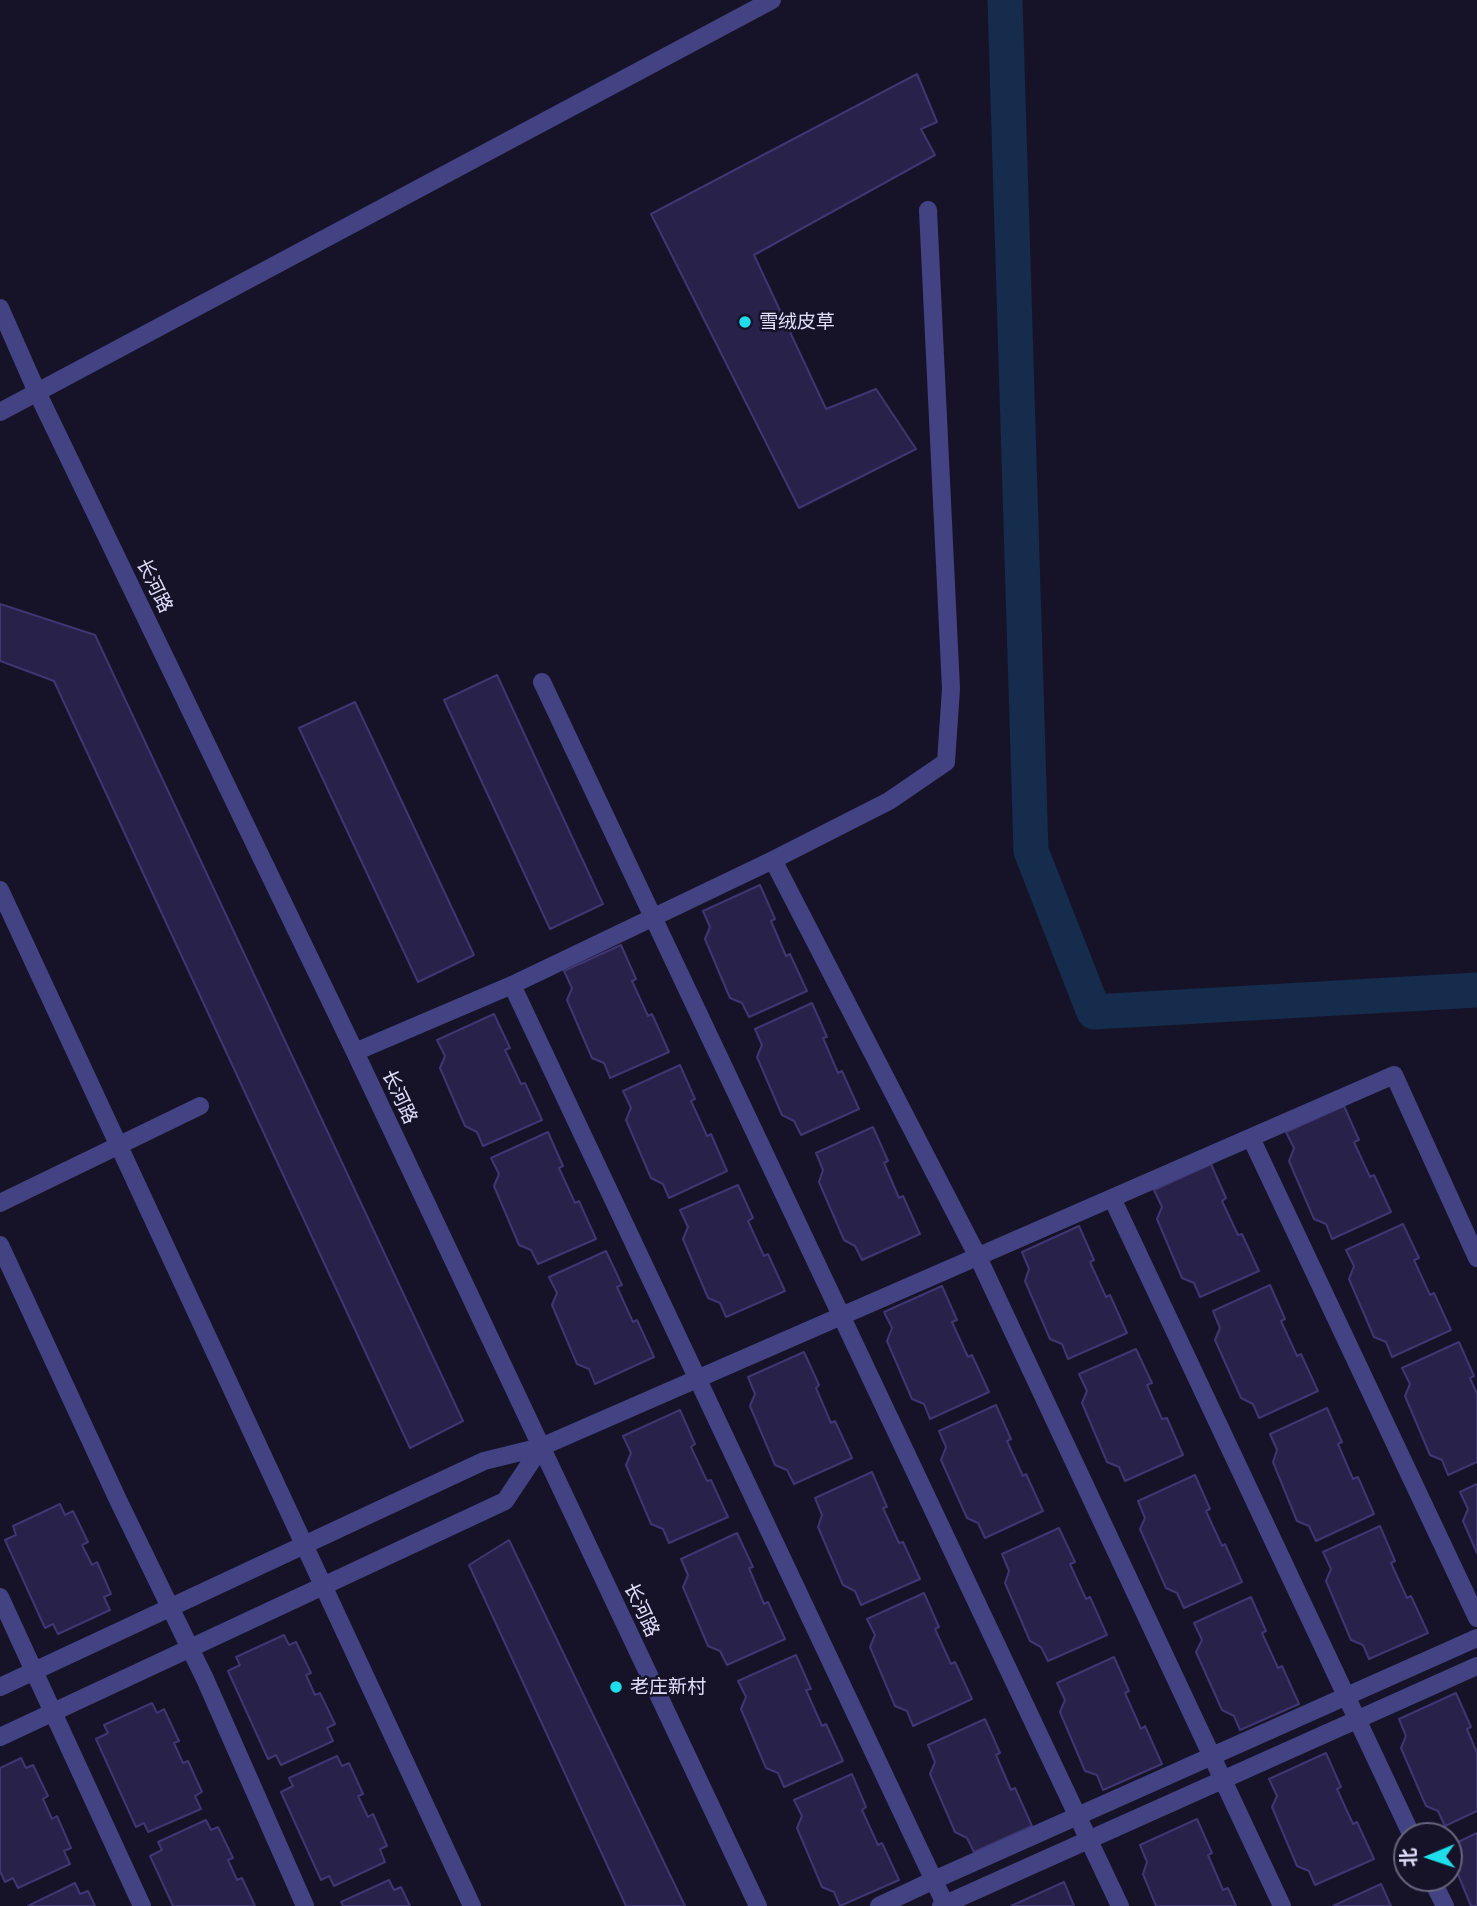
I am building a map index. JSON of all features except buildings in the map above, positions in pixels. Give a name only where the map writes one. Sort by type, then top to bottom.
[{"type":"street","points":[[0,412],[772,0]]},
{"type":"street","points":[[355,1052],[512,985],[774,860],[889,801],[946,762],[951,689],[928,210]]},
{"type":"street","name":"长河路","points":[[0,308],[37,392],[355,1052],[758,1906]]},
{"type":"street","points":[[542,682],[1120,1906]]},
{"type":"street","points":[[774,860],[978,1257],[1282,1906]]},
{"type":"street","points":[[0,890],[472,1906]]},
{"type":"street","points":[[512,985],[944,1905],[1477,1665]]},
{"type":"street","points":[[0,1687],[484,1461],[541,1447],[1394,1075],[1477,1258]]},
{"type":"street","points":[[0,1203],[200,1106]]},
{"type":"street","points":[[1251,1138],[1477,1618]]},
{"type":"street","points":[[1112,1198],[1405,1822]]},
{"type":"street","points":[[0,1245],[190,1648],[305,1906]]},
{"type":"street","points":[[0,1737],[505,1501],[541,1447]]},
{"type":"street","points":[[0,1597],[142,1906]]},
{"type":"street","points":[[879,1906],[1477,1638]]},
{"type":"waterway","points":[[1005,0],[1031,851],[1094,1012],[1477,990]]},
{"type":"place","name":"雪绒皮草","points":[[745,322]]},
{"type":"place","name":"老庄新村","points":[[616,1687]]}]
